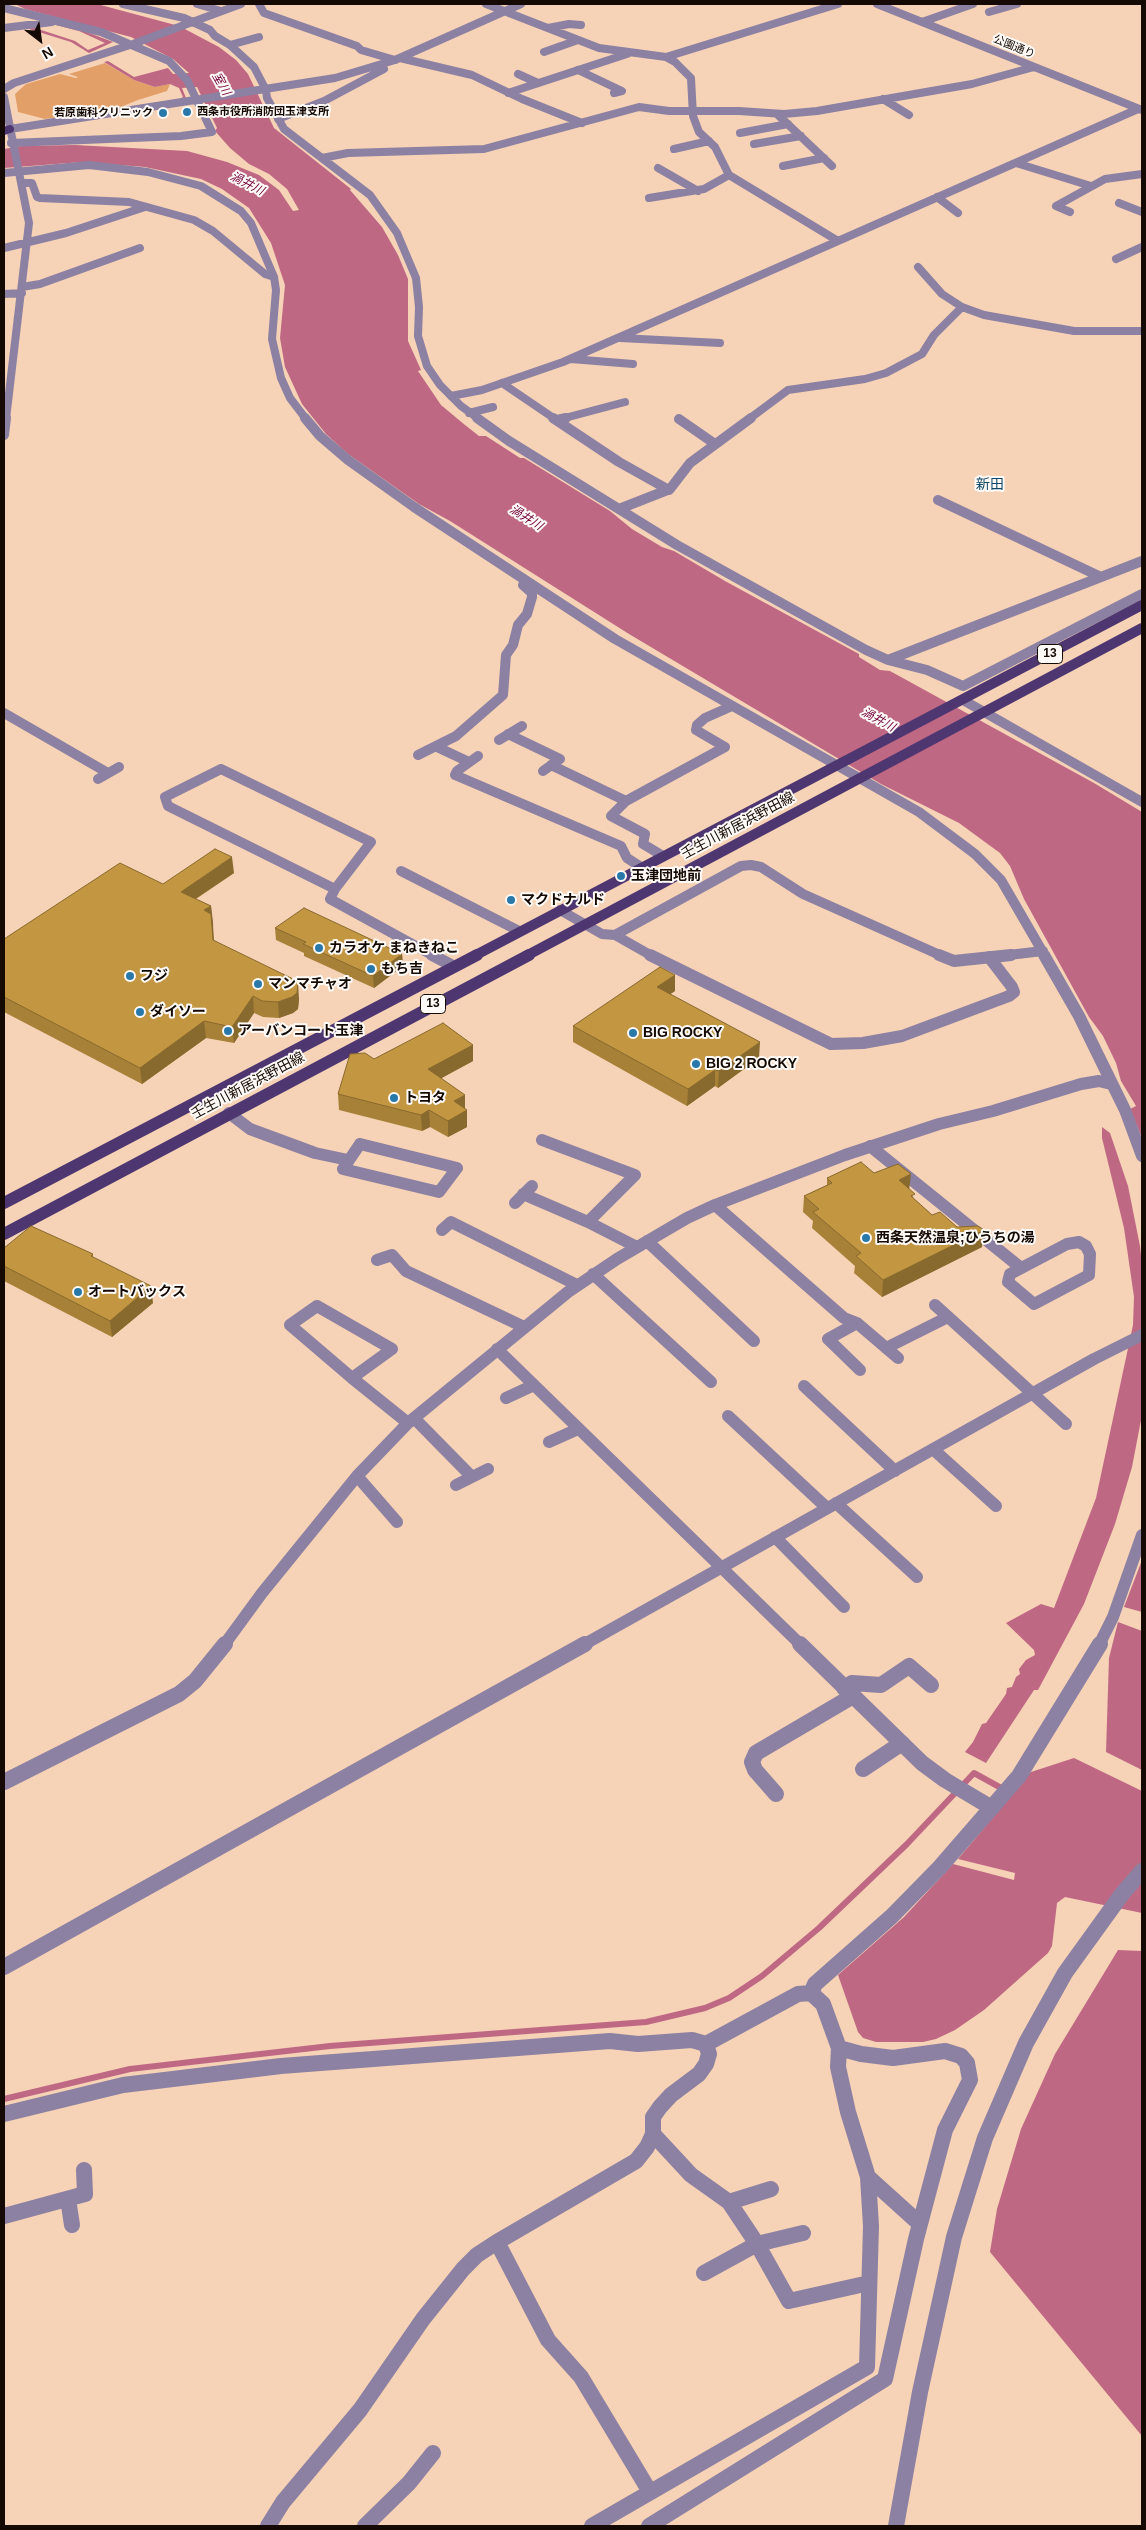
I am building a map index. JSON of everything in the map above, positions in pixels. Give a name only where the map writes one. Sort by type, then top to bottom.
[{"type":"main road","name":"壬生川新居浜野田線","points":[[4,1203],[519,931],[1142,606]]},
{"type":"main road","name":"壬生川新居浜野田線","points":[[4,1234],[1142,628]]},
{"type":"street","points":[[123,4],[194,21],[205,26],[215,36],[230,45],[254,67],[262,90],[284,128],[370,195],[397,233],[416,278],[419,307],[417,324],[425,359],[440,385],[469,413],[509,441],[742,582],[888,660],[927,670],[963,686],[1142,594]]},
{"type":"street","points":[[197,4],[221,11]]},
{"type":"street","points":[[4,89],[14,83],[136,43],[242,4]]},
{"type":"street","points":[[259,4],[264,14],[357,46],[361,50],[395,60],[472,75],[508,93],[582,123]]},
{"type":"street","points":[[486,4],[599,48],[630,54],[666,57],[838,4]]},
{"type":"street","points":[[7,130],[335,78],[395,60],[521,4]]},
{"type":"street","name":"公園通り","points":[[877,4],[1139,107]]},
{"type":"street","points":[[922,22],[973,4]]},
{"type":"street","points":[[989,12],[1019,5]]},
{"type":"street","points":[[4,8],[89,28],[136,43],[169,61],[184,75],[212,132],[181,136],[12,144]]},
{"type":"street","points":[[4,28],[56,22],[89,28]]},
{"type":"street","points":[[548,28],[569,24],[581,25]]},
{"type":"street","points":[[230,45],[259,37]]},
{"type":"street","points":[[544,52],[578,40]]},
{"type":"street","points":[[508,93],[630,54]]},
{"type":"street","points":[[666,57],[682,68],[690,78],[693,92],[692,111],[699,132],[709,141],[730,175],[838,241]]},
{"type":"street","points":[[278,119],[358,85],[395,60]]},
{"type":"street","points":[[322,158],[348,153],[484,149],[634,108],[669,111],[777,114],[816,111],[972,84],[1034,67]]},
{"type":"street","points":[[578,70],[622,91],[614,93]]},
{"type":"street","points":[[518,74],[538,83]]},
{"type":"street","points":[[4,97],[7,130],[12,144],[29,223],[4,435]]},
{"type":"street","points":[[883,99],[909,115]]},
{"type":"street","points":[[451,396],[502,383],[569,359],[1139,107]]},
{"type":"street","points":[[777,114],[832,166]]},
{"type":"street","points":[[740,133],[788,124]]},
{"type":"street","points":[[181,136],[201,142]]},
{"type":"street","points":[[754,144],[801,136]]},
{"type":"street","points":[[674,149],[709,141]]},
{"type":"street","points":[[783,166],[824,158]]},
{"type":"street","points":[[1016,163],[1091,186]]},
{"type":"street","points":[[4,173],[89,165],[148,172],[201,186],[232,204],[247,216],[274,277],[276,290],[272,339],[281,378],[290,398],[320,436],[372,478],[518,577],[615,639],[920,812],[975,854],[1001,880],[1079,1016],[1110,1084],[1125,1110],[1142,1156]]},
{"type":"street","points":[[658,168],[698,191]]},
{"type":"street","points":[[1070,212],[1056,206],[1105,179],[1142,174]]},
{"type":"street","points":[[649,198],[698,191],[711,187],[730,175]]},
{"type":"street","points":[[21,184],[32,183],[37,197],[40,198],[113,200],[194,220],[205,226],[266,274],[274,277]]},
{"type":"street","points":[[937,197],[958,214]]},
{"type":"street","points":[[1119,203],[1142,212]]},
{"type":"street","points":[[4,248],[66,233],[145,207]]},
{"type":"street","points":[[1116,259],[1142,242]]},
{"type":"street","points":[[4,294],[40,284],[140,248]]},
{"type":"street","points":[[918,267],[942,294],[962,307],[1000,319],[1074,331],[1142,331]]},
{"type":"street","points":[[619,509],[669,490],[690,463],[788,390],[865,379],[886,373],[922,354],[934,335],[962,307]]},
{"type":"street","points":[[618,338],[720,343]]},
{"type":"street","points":[[569,359],[633,364]]},
{"type":"street","points":[[502,383],[619,462],[669,490]]},
{"type":"street","points":[[557,420],[624,402]]},
{"type":"street","points":[[469,413],[493,407]]},
{"type":"street","points":[[678,419],[716,444]]},
{"type":"street","points":[[938,500],[1101,577]]},
{"type":"street","points":[[888,660],[1142,561]]},
{"type":"street","points":[[418,755],[456,736],[498,700],[505,691],[506,655],[513,645],[518,625],[527,614],[532,597],[532,593],[517,580],[518,577]]},
{"type":"street","points":[[960,701],[1142,802]]},
{"type":"street","points":[[663,856],[644,844],[645,834],[611,816],[626,801],[725,747],[696,730],[697,725],[706,718],[732,706]]},
{"type":"street","points":[[4,713],[108,774]]},
{"type":"street","points":[[499,740],[522,726]]},
{"type":"street","points":[[508,734],[560,759],[547,768],[626,801]]},
{"type":"street","points":[[437,747],[474,759],[455,775],[621,846],[627,858],[641,868]]},
{"type":"street","points":[[98,779],[119,767]]},
{"type":"street","points":[[335,889],[168,806],[165,797],[221,769],[371,842],[335,889],[330,899],[453,966]]},
{"type":"street","points":[[615,935],[741,866],[761,867],[803,894],[954,961],[1043,951]]},
{"type":"street","points":[[401,871],[519,931]]},
{"type":"street","points":[[560,910],[602,934],[615,935],[672,968],[832,1044],[863,1044],[902,1036],[1009,996],[1014,992],[1012,987],[989,957]]},
{"type":"street","points":[[4,1782],[179,1694],[195,1681],[212,1662],[262,1594],[357,1476],[411,1420],[497,1348],[593,1274],[642,1244],[715,1205],[870,1146],[939,1124],[994,1111],[1081,1084],[1099,1082],[1110,1084]]},
{"type":"street","points":[[229,1113],[250,1129],[314,1153],[348,1160]]},
{"type":"street","points":[[542,1140],[635,1175],[588,1222]]},
{"type":"street","points":[[360,1144],[457,1168],[439,1192],[343,1169],[348,1160],[360,1144]]},
{"type":"street","points":[[870,1146],[1021,1268]]},
{"type":"street","points":[[523,1194],[642,1244],[754,1341]]},
{"type":"street","points":[[715,1205],[844,1318],[858,1323],[898,1358]]},
{"type":"street","points":[[442,1230],[450,1222],[577,1285]]},
{"type":"street","points":[[1079,1242],[1086,1246],[1090,1254],[1089,1276],[1034,1304],[1008,1282],[1010,1274],[1021,1268],[1067,1244],[1079,1242]]},
{"type":"street","points":[[378,1260],[392,1255],[406,1271],[524,1327]]},
{"type":"street","points":[[593,1274],[711,1382]]},
{"type":"street","points":[[934,1304],[1066,1424]]},
{"type":"street","points":[[352,1378],[392,1349],[317,1306],[290,1325],[352,1378],[411,1420],[472,1477]]},
{"type":"street","points":[[886,1348],[948,1317]]},
{"type":"street","points":[[858,1323],[828,1339],[860,1370]]},
{"type":"street","points":[[4,1967],[774,1537],[1142,1335]]},
{"type":"street","points":[[497,1348],[720,1568],[902,1743],[945,1780],[992,1808]]},
{"type":"street","points":[[506,1398],[534,1385]]},
{"type":"street","points":[[804,1386],[895,1471]]},
{"type":"street","points":[[728,1416],[917,1577]]},
{"type":"street","points":[[549,1442],[578,1428]]},
{"type":"street","points":[[934,1450],[996,1506]]},
{"type":"street","points":[[456,1485],[488,1469]]},
{"type":"street","points":[[357,1476],[398,1522]]},
{"type":"street","points":[[811,1993],[816,1984],[892,1916],[940,1867],[1019,1776],[1092,1658],[1113,1617],[1142,1535]]},
{"type":"street","points":[[774,1537],[844,1607]]},
{"type":"street","points":[[776,1794],[755,1770],[752,1762],[756,1753],[849,1692],[852,1683],[881,1685],[909,1666],[931,1685]]},
{"type":"street","points":[[863,1769],[902,1743]]},
{"type":"street","points":[[896,2526],[920,2392],[954,2237],[985,2138],[1026,2043],[1065,1973],[1122,1894],[1142,1871]]},
{"type":"street","points":[[4,2114],[122,2085],[281,2066],[610,2041],[638,2044],[692,2040],[706,2044],[798,1994],[811,1993],[823,2004],[839,2048],[838,2067],[848,2112],[868,2177],[871,2226],[866,2367],[592,2526]]},
{"type":"street","points":[[268,2526],[283,2502],[360,2410],[440,2297],[477,2254],[622,2172],[647,2147],[653,2134],[654,2116],[660,2107],[670,2095],[699,2074],[706,2064],[709,2054],[706,2044]]},
{"type":"street","points":[[649,2526],[884,2379],[920,2224],[945,2130],[970,2080],[967,2064],[960,2056],[945,2051],[893,2058],[860,2054],[839,2048]]},
{"type":"street","points":[[653,2134],[692,2175],[729,2202],[757,2244],[789,2301],[869,2283]]},
{"type":"street","points":[[4,2216],[85,2194],[84,2170]]},
{"type":"street","points":[[868,2177],[920,2224]]},
{"type":"street","points":[[729,2202],[771,2189]]},
{"type":"street","points":[[68,2199],[72,2226]]},
{"type":"street","points":[[704,2273],[757,2244],[803,2233]]},
{"type":"street","points":[[497,2242],[548,2340],[585,2383],[650,2492]]},
{"type":"street","points":[[365,2526],[396,2497],[433,2453]]},
{"type":"shaded area","points":[[105,63],[134,80],[155,87],[170,84],[167,91],[123,106],[125,108],[45,119],[18,112],[15,94],[26,84],[60,74],[76,78],[78,77],[69,74]]},
{"type":"water","points":[[15,4],[97,4],[179,26],[219,47],[236,60],[248,74],[274,128],[351,189],[382,227],[398,255],[408,279],[408,341],[421,370],[418,371],[441,405],[465,425],[479,436],[486,436],[610,511],[632,529],[662,547],[674,551],[859,654],[859,657],[880,670],[890,671],[1094,783],[1142,812],[1142,1138],[1130,1109],[1136,1106],[1121,1081],[1116,1063],[1103,1036],[1089,1017],[1024,899],[1010,866],[1000,853],[959,823],[881,784],[629,634],[450,521],[419,504],[348,454],[326,434],[302,404],[285,367],[280,338],[285,285],[271,243],[249,208],[222,189],[201,179],[145,167],[82,162],[4,168],[4,149],[21,146],[75,145],[187,151],[227,162],[259,175],[279,190],[293,211],[299,210],[287,189],[269,174],[249,164],[230,148],[215,131],[217,128],[197,87],[182,88],[186,98],[180,99],[183,97],[179,88],[170,84],[155,87],[134,80],[104,62],[108,61],[134,77],[168,68],[173,74],[189,73],[173,59],[131,37],[25,9]]},
{"type":"water","points":[[55,23],[113,42],[89,53],[71,42],[29,29],[32,27],[75,41],[88,50],[105,43],[79,31],[52,24]]},
{"type":"water","points":[[1102,1127],[1110,1133],[1128,1186],[1140,1246],[1142,1266],[1142,1415],[1132,1467],[1115,1524],[1084,1604],[1038,1690],[1034,1690],[986,1763],[965,1752],[973,1742],[982,1724],[986,1723],[1006,1694],[1007,1688],[1012,1687],[1016,1677],[1020,1674],[1019,1669],[1026,1660],[1035,1655],[1034,1650],[1006,1623],[1041,1604],[1054,1608],[1096,1498],[1133,1325],[1134,1297],[1124,1228],[1102,1138]]},
{"type":"water","points":[[1142,1560],[1142,1612],[1124,1607]]},
{"type":"water","points":[[1118,1622],[1142,1631],[1142,1770],[1106,1752],[1109,1658]]},
{"type":"water","points":[[1074,1758],[1142,1791],[1142,1913],[1065,1897],[1057,1903],[1052,1946],[1048,1953],[984,2010],[955,2030],[936,2039],[923,2042],[876,2042],[863,2038],[858,2032],[838,1975],[904,1917],[953,1864],[1014,1880],[1015,1873],[958,1859],[1031,1772]]},
{"type":"water","points":[[1118,1950],[1142,1951],[1142,2436],[990,2252],[997,2209],[1021,2129],[1055,2054]]},
{"type":"building","name":"フジ","points":[[215,849],[232,857],[181,892],[211,906],[204,910],[211,914],[213,940],[298,983],[297,993],[292,997],[278,1002],[262,1001],[253,996],[232,1027],[204,1021],[140,1068],[4,997],[4,939],[120,863],[163,884]]},
{"type":"building","points":[[304,908],[402,954],[373,976],[303,944],[306,942],[275,928]]},
{"type":"building","points":[[660,967],[675,975],[657,987],[760,1042],[719,1071],[715,1070],[688,1089],[573,1026]]},
{"type":"building","name":"トヨタ","points":[[443,1023],[473,1045],[428,1069],[465,1095],[454,1101],[467,1110],[448,1121],[429,1110],[421,1115],[338,1094],[350,1054],[365,1053],[374,1059]]},
{"type":"building","name":"西条天然温泉;ひうちの湯","points":[[861,1162],[874,1173],[898,1164],[911,1174],[899,1180],[915,1194],[911,1196],[932,1215],[940,1212],[957,1227],[978,1226],[984,1230],[883,1280],[856,1256],[861,1253],[813,1212],[819,1209],[804,1196],[832,1183],[827,1178]]},
{"type":"building","name":"オートバックス","points":[[31,1226],[93,1254],[91,1256],[151,1286],[110,1321],[4,1266],[4,1248]]},
{"type":"waterway","points":[[4,2099],[130,2069],[330,2046],[646,2022],[705,2008],[729,1998],[762,1976],[819,1928],[907,1844],[974,1773],[1003,1789]]},
{"type":"place","name":"西条市役所消防団玉津支所","points":[[187,112]]},
{"type":"place","name":"若原歯科クリニック","points":[[163,113]]},
{"type":"place","name":"玉津団地前","points":[[621,876]]},
{"type":"place","name":"マクドナルド","points":[[511,900]]},
{"type":"place","name":"カラオケ まねきねこ","points":[[319,948]]},
{"type":"place","name":"もち吉","points":[[371,969]]},
{"type":"place","name":"フジ","points":[[130,976]]},
{"type":"place","name":"マンマチャオ","points":[[258,984]]},
{"type":"place","name":"ダイソー","points":[[140,1012]]},
{"type":"place","name":"アーバンコート玉津","points":[[228,1031]]},
{"type":"place","name":"BIG ROCKY","points":[[633,1033]]},
{"type":"place","name":"BIG 2 ROCKY","points":[[696,1064]]},
{"type":"place","name":"トヨタ","points":[[394,1098]]},
{"type":"place","name":"西条天然温泉;ひうちの湯","points":[[866,1238]]},
{"type":"place","name":"オートバックス","points":[[78,1292]]},
{"type":"district","name":"新田","points":[[990,485]]},
{"type":"water label","name":"室川","points":[[221,84]]},
{"type":"water label","name":"渦井川","points":[[247,184]]},
{"type":"water label","name":"渦井川","points":[[526,518]]},
{"type":"water label","name":"渦井川","points":[[878,720]]}]
